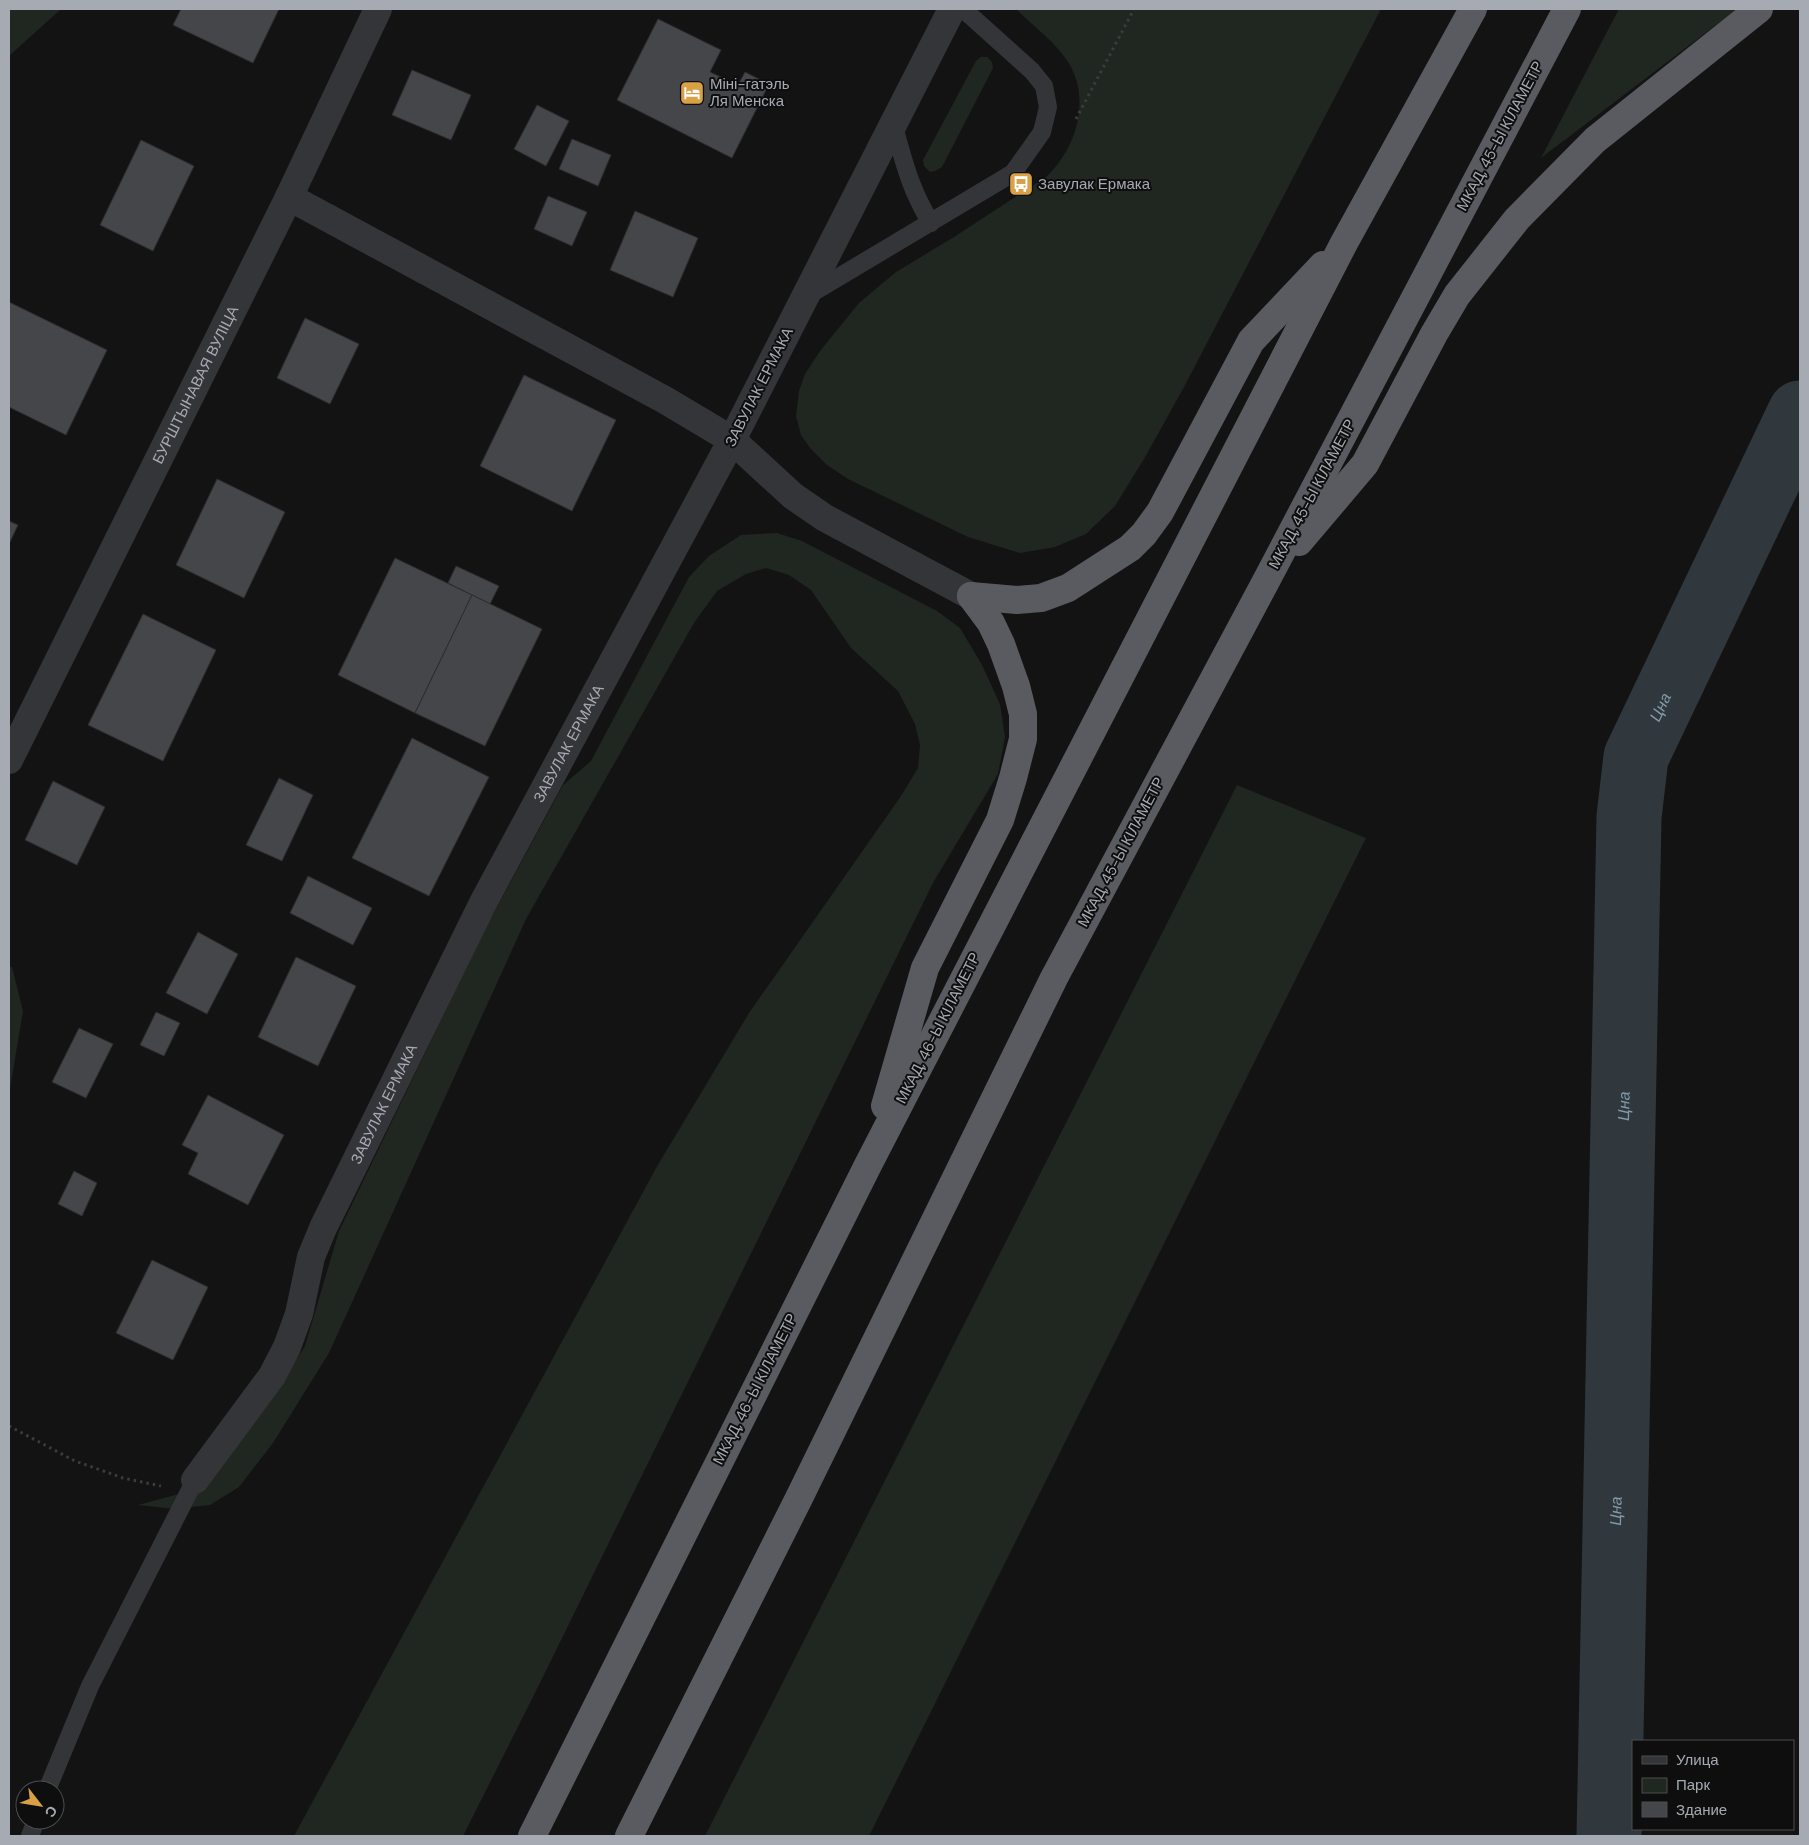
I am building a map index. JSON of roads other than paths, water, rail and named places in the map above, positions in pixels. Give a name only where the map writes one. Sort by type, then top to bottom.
[{"type":"highway","points":[[971,596],[1016,600],[1041,598],[1068,588],[1130,548],[1144,534],[1160,512],[1251,341],[1344,242],[1473,9]]},
{"type":"highway","name":"МКАД, 45-Ы КІЛАМЕТР","points":[[629,1836],[808,1480],[1054,978],[1265,583],[1567,9]]},
{"type":"highway","points":[[1265,583],[1364,464],[1457,295],[1517,219],[1595,140],[1759,9]]},
{"type":"highway","name":"МКАД, 46-Ы КІЛАМЕТР","points":[[532,1836],[868,1165],[1344,242]]},
{"type":"highway","points":[[868,1165],[925,968],[1000,820],[1023,739],[1023,714],[1007,660],[991,623],[971,596]]},
{"type":"street","name":"БУРШТЫНАВАЯ ВУЛІЦА","points":[[9,760],[289,197],[378,9]]},
{"type":"street","name":"ЗАВУЛАК ЕРМАКА","points":[[195,1480],[272,1376],[287,1347],[299,1314],[311,1257],[483,903],[732,440],[952,9]]},
{"type":"street","points":[[289,197],[665,400],[732,440],[793,496],[825,518],[971,596]]},
{"type":"lane","points":[[806,297],[931,224],[1013,173],[1042,132],[1048,107],[1044,86],[1032,71],[963,9]]},
{"type":"lane","points":[[893,123],[908,179],[917,201],[931,224]]},
{"type":"lane","points":[[51,1780],[90,1686],[195,1480]]},
{"type":"waterway","name":"Цна","points":[[1609,1836],[1629,817],[1636,757],[1800,413]]},
{"type":"place","name":"Міні-гатэль Ля Менска","points":[[692,93]]},
{"type":"place","name":"Завулак Ермака","points":[[1021,184]]}]
